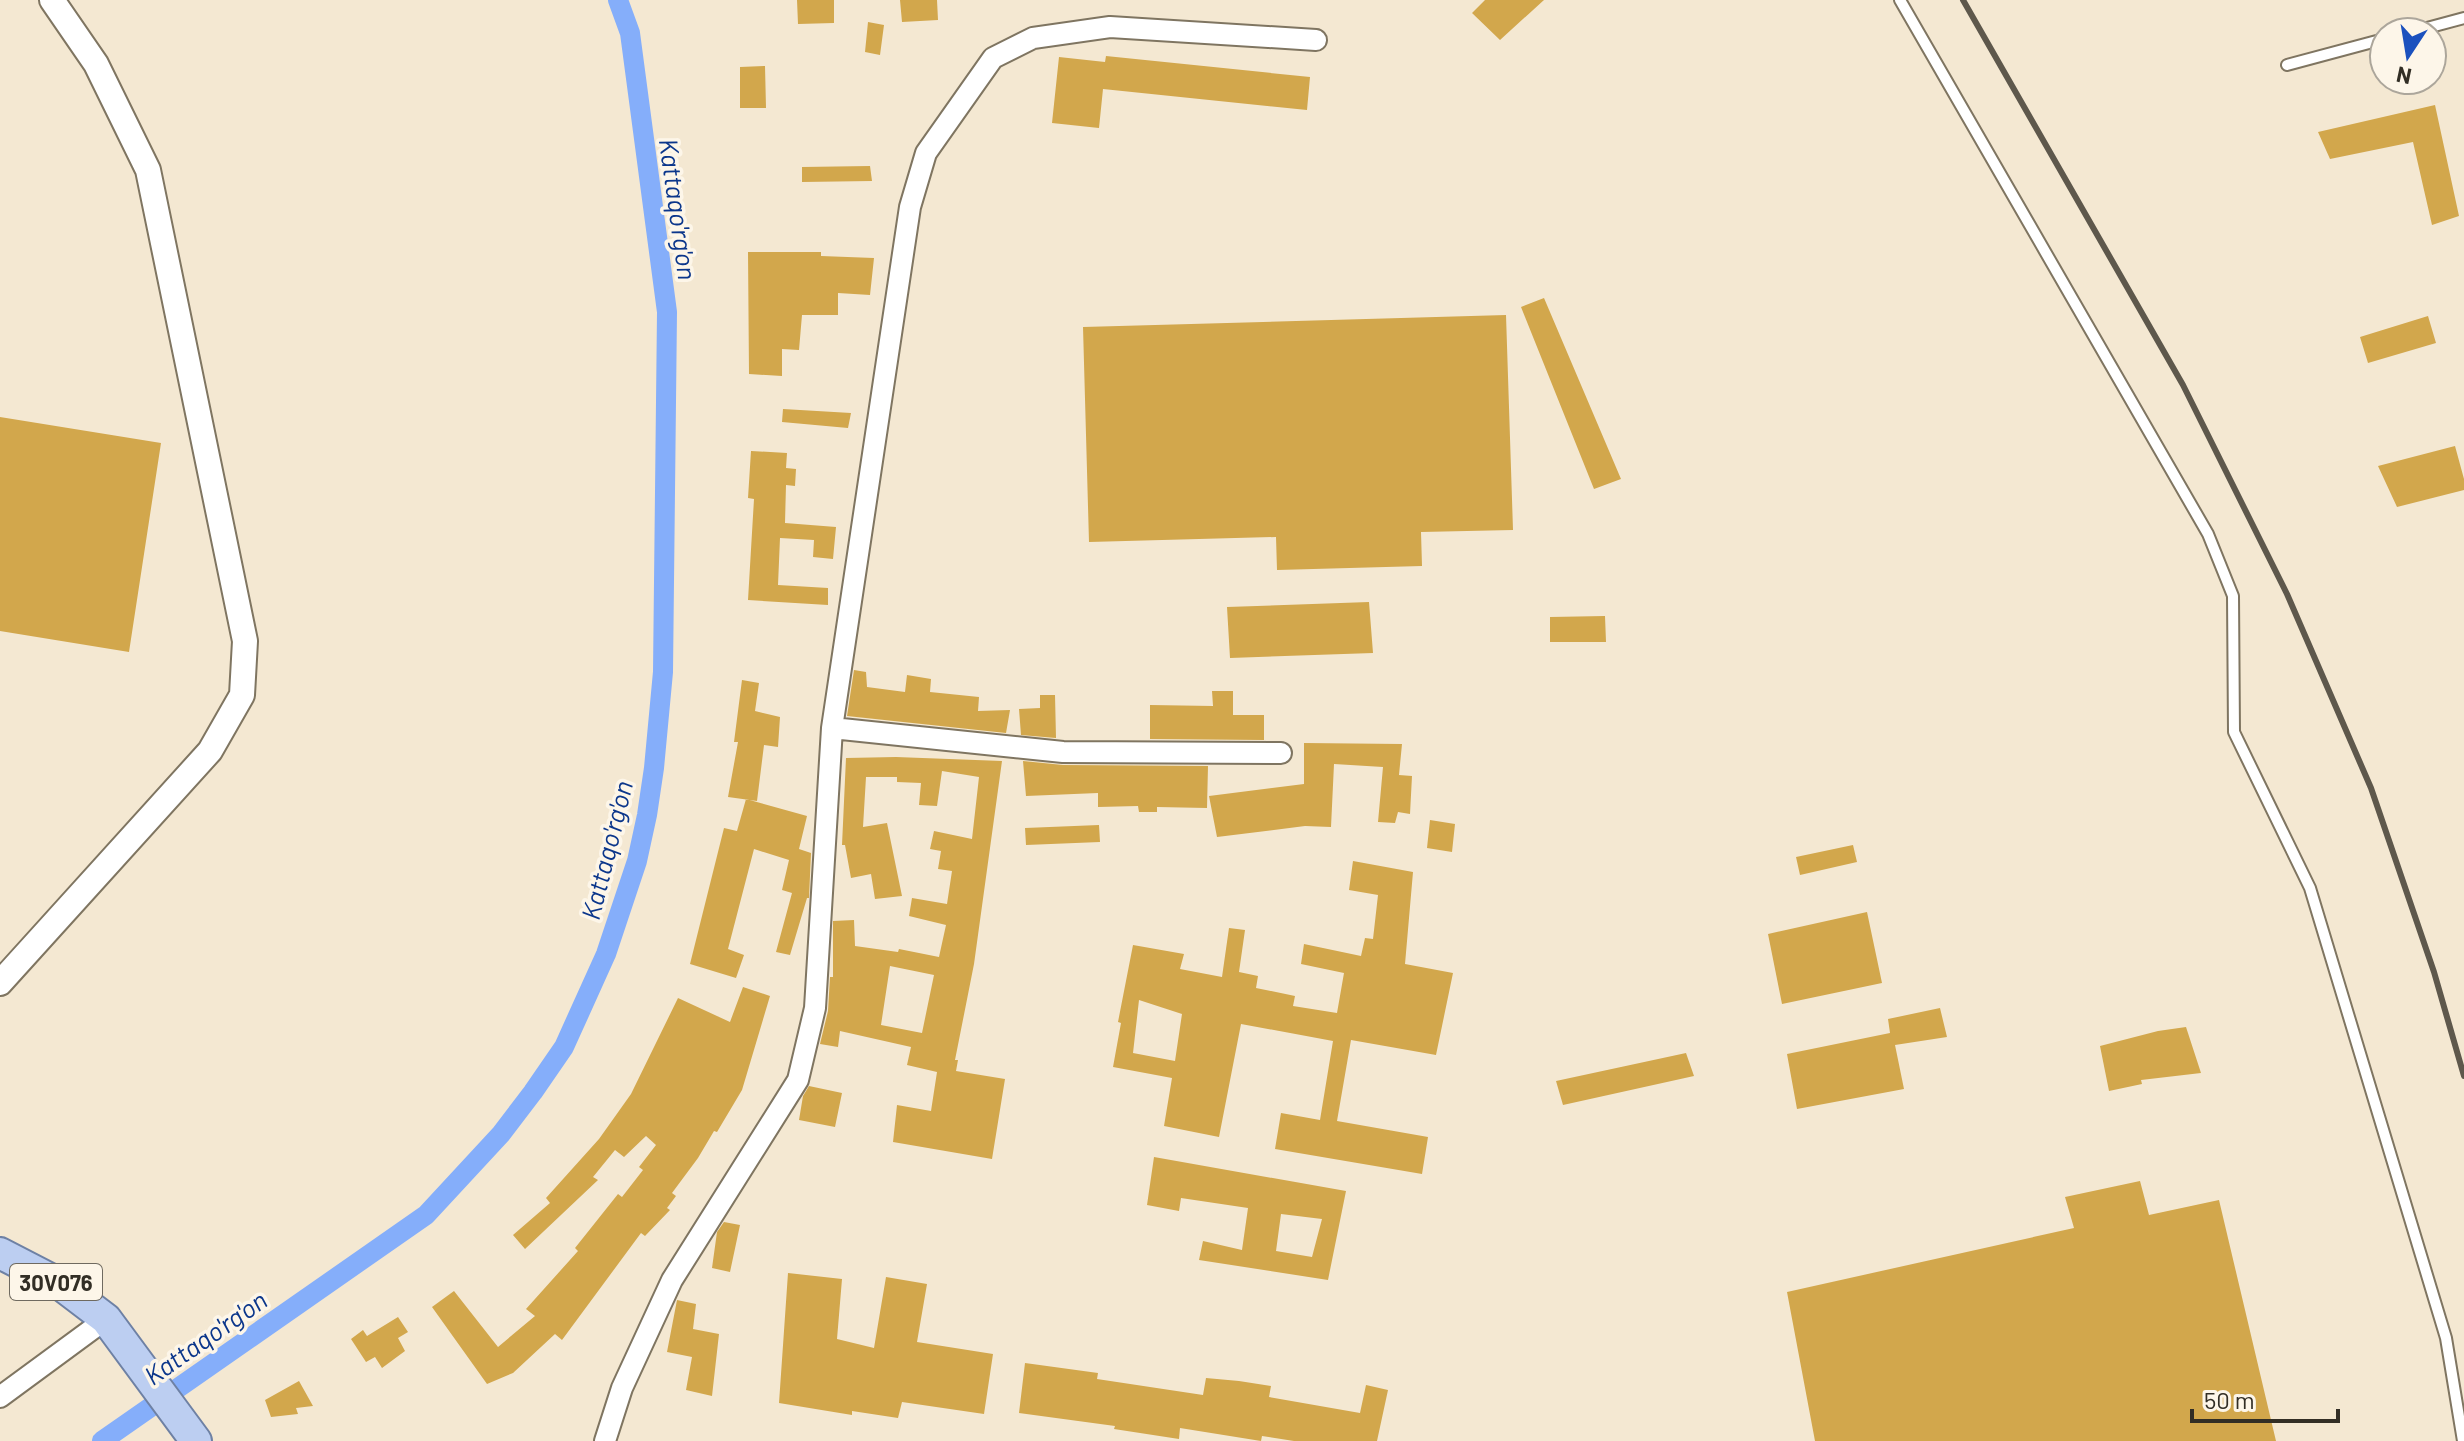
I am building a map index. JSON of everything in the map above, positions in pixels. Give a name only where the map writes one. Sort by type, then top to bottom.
[{"type":"main road","name":"30V076","points":[[0,1253],[60,1284],[106,1319],[196,1441]]},
{"type":"street","points":[[0,983],[210,751],[242,695],[245,641],[148,170],[96,64],[52,0]]},
{"type":"street","points":[[605,1441],[622,1388],[672,1280],[798,1080],[815,1008],[832,728],[910,207],[926,153],[993,58],[1033,38],[1110,27],[1316,40]]},
{"type":"street","points":[[832,728],[1063,752],[1281,753]]},
{"type":"street","points":[[0,1397],[106,1319]]},
{"type":"lane","points":[[1900,0],[2208,534],[2233,596],[2234,732],[2310,888],[2446,1338],[2463,1441]]},
{"type":"lane","points":[[2287,65],[2368,43]]},
{"type":"building","points":[[797,0],[834,0],[834,23],[798,24]]},
{"type":"building","points":[[900,0],[937,0],[938,20],[902,22]]},
{"type":"building","points":[[1485,0],[1544,0],[1500,40],[1472,13]]},
{"type":"building","points":[[868,22],[884,25],[880,55],[865,52]]},
{"type":"building","points":[[1106,56],[1310,77],[1307,110],[1103,89],[1099,128],[1052,123],[1059,57],[1105,62]]},
{"type":"building","points":[[765,66],[766,108],[740,108],[740,67]]},
{"type":"building","points":[[2435,105],[2459,216],[2432,225],[2413,142],[2330,159],[2318,132]]},
{"type":"building","points":[[870,166],[872,181],[802,182],[802,167]]},
{"type":"building","points":[[748,252],[821,252],[821,256],[874,258],[870,295],[838,293],[838,315],[802,315],[799,350],[782,349],[782,376],[749,374]]},
{"type":"building","points":[[1544,298],[1621,479],[1594,489],[1521,307]]},
{"type":"building","points":[[1506,315],[1513,530],[1421,532],[1422,566],[1277,570],[1276,537],[1089,542],[1083,327]]},
{"type":"building","points":[[2428,316],[2436,343],[2368,363],[2360,337]]},
{"type":"building","points":[[783,409],[851,413],[848,428],[782,422]]},
{"type":"building","points":[[0,417],[161,443],[129,652],[0,631]]},
{"type":"building","points":[[2455,446],[2464,490],[2397,507],[2378,466]]},
{"type":"building","points":[[751,451],[787,453],[786,468],[796,469],[795,486],[786,485],[785,523],[836,527],[833,559],[813,557],[814,540],[780,538],[778,585],[828,588],[828,605],[748,600],[754,499],[748,498]]},
{"type":"building","points":[[1369,602],[1373,653],[1230,658],[1227,607]]},
{"type":"building","points":[[1605,616],[1606,642],[1550,642],[1550,617]]},
{"type":"building","points":[[854,670],[866,672],[867,687],[905,692],[907,675],[931,679],[930,692],[979,697],[978,711],[1010,710],[1006,733],[847,716]]},
{"type":"building","points":[[742,680],[759,683],[755,711],[780,717],[778,747],[764,745],[757,801],[728,797],[738,742],[734,742]]},
{"type":"building","points":[[1212,691],[1233,691],[1233,715],[1264,715],[1264,740],[1150,739],[1150,705],[1213,706]]},
{"type":"building","points":[[1040,695],[1055,695],[1056,738],[1021,735],[1019,709],[1040,708]]},
{"type":"building","points":[[1304,743],[1402,744],[1399,775],[1412,776],[1410,814],[1398,812],[1395,823],[1378,822],[1383,767],[1334,764],[1331,827],[1305,826],[1217,837],[1209,796],[1304,784]]},
{"type":"building","points":[[846,758],[1002,761],[974,964],[955,1060],[958,1060],[956,1071],[1005,1079],[992,1159],[893,1142],[897,1105],[931,1111],[937,1072],[907,1065],[911,1047],[840,1031],[838,1047],[820,1044],[828,1011],[830,977],[833,977],[833,921],[854,920],[855,946],[898,952],[899,949],[939,957],[946,925],[909,916],[912,898],[947,904],[952,871],[938,869],[941,851],[930,849],[934,831],[972,839],[979,777],[942,771],[937,806],[919,805],[921,783],[897,782],[897,777],[866,777],[863,827],[887,823],[902,896],[875,899],[871,874],[851,878],[845,845],[842,845]],"holes":[[[890,966],[934,975],[922,1033],[881,1025]]]},
{"type":"building","points":[[1023,761],[1063,765],[1208,766],[1207,808],[1157,807],[1157,812],[1139,812],[1138,806],[1098,807],[1098,793],[1026,796]]},
{"type":"building","points":[[746,799],[807,816],[799,849],[811,853],[809,898],[790,955],[776,952],[792,893],[782,890],[789,860],[754,849],[728,949],[744,955],[736,978],[690,964],[724,828],[737,831]]},
{"type":"building","points":[[1430,820],[1455,824],[1452,852],[1427,848]]},
{"type":"building","points":[[1099,825],[1100,842],[1026,845],[1025,828]]},
{"type":"building","points":[[1853,845],[1857,862],[1800,875],[1796,857]]},
{"type":"building","points":[[1353,861],[1413,872],[1405,964],[1453,973],[1436,1055],[1351,1040],[1337,1121],[1428,1137],[1422,1174],[1275,1149],[1281,1113],[1320,1120],[1333,1041],[1241,1024],[1219,1137],[1164,1126],[1172,1078],[1113,1067],[1133,945],[1184,954],[1180,969],[1222,977],[1229,928],[1245,930],[1239,972],[1258,976],[1256,988],[1295,996],[1293,1006],[1337,1013],[1344,973],[1301,964],[1304,944],[1361,956],[1365,938],[1373,939],[1378,895],[1349,890]],"holes":[[[1139,1000],[1182,1014],[1175,1061],[1133,1053]]]},
{"type":"building","points":[[1867,912],[1882,983],[1782,1004],[1768,934]]},
{"type":"building","points":[[743,987],[770,996],[742,1090],[717,1132],[714,1131],[672,1193],[676,1196],[667,1208],[670,1210],[645,1236],[641,1233],[562,1340],[555,1334],[513,1373],[487,1384],[432,1307],[454,1291],[498,1347],[535,1316],[526,1309],[578,1251],[575,1248],[618,1194],[622,1197],[643,1170],[639,1167],[656,1145],[646,1136],[624,1157],[615,1150],[593,1177],[598,1180],[525,1249],[513,1235],[550,1203],[546,1198],[599,1139],[631,1094],[678,998],[730,1022]]},
{"type":"building","points":[[1940,1008],[1947,1037],[1895,1045],[1904,1089],[1797,1109],[1787,1054],[1890,1033],[1888,1019]]},
{"type":"building","points":[[2186,1027],[2201,1073],[2141,1080],[2142,1084],[2109,1091],[2100,1046]]},
{"type":"building","points":[[1686,1053],[1694,1076],[1563,1105],[1556,1081]]},
{"type":"building","points":[[809,1086],[842,1093],[835,1127],[799,1120],[803,1096]]},
{"type":"building","points":[[1154,1157],[1346,1191],[1328,1280],[1199,1260],[1203,1241],[1242,1250],[1248,1208],[1181,1198],[1179,1211],[1147,1205]],"holes":[[[1281,1214],[1322,1219],[1312,1257],[1276,1251]]]},
{"type":"building","points":[[2140,1181],[2149,1215],[2219,1200],[2276,1441],[1815,1441],[1787,1292],[2074,1228],[2065,1197]]},
{"type":"building","points":[[724,1222],[740,1225],[730,1272],[712,1268],[717,1232]]},
{"type":"building","points":[[788,1273],[842,1279],[837,1339],[874,1348],[886,1277],[927,1284],[917,1342],[993,1354],[984,1414],[902,1402],[898,1418],[852,1411],[852,1415],[779,1403]]},
{"type":"building","points":[[677,1300],[696,1304],[693,1329],[719,1334],[712,1396],[686,1390],[692,1357],[667,1352]]},
{"type":"building","points":[[398,1317],[408,1332],[398,1338],[405,1351],[382,1368],[375,1357],[366,1362],[351,1339],[363,1330],[367,1336]]},
{"type":"building","points":[[1025,1363],[1098,1373],[1097,1379],[1203,1395],[1206,1378],[1239,1381],[1271,1386],[1269,1397],[1360,1413],[1366,1385],[1388,1390],[1377,1441],[1294,1441],[1262,1436],[1261,1441],[1180,1428],[1179,1439],[1114,1429],[1115,1426],[1019,1413]]},
{"type":"building","points":[[299,1381],[313,1406],[296,1408],[298,1414],[271,1417],[265,1400]]},
{"type":"waterway","name":"Kattaqo'rg'on","points":[[102,1441],[426,1215],[501,1134],[533,1092],[564,1047],[606,954],[637,861],[647,815],[663,672],[667,312],[630,33],[618,0]]},
{"type":"railway","points":[[1963,0],[2183,385],[2287,594],[2371,788],[2434,972],[2464,1076]]}]
